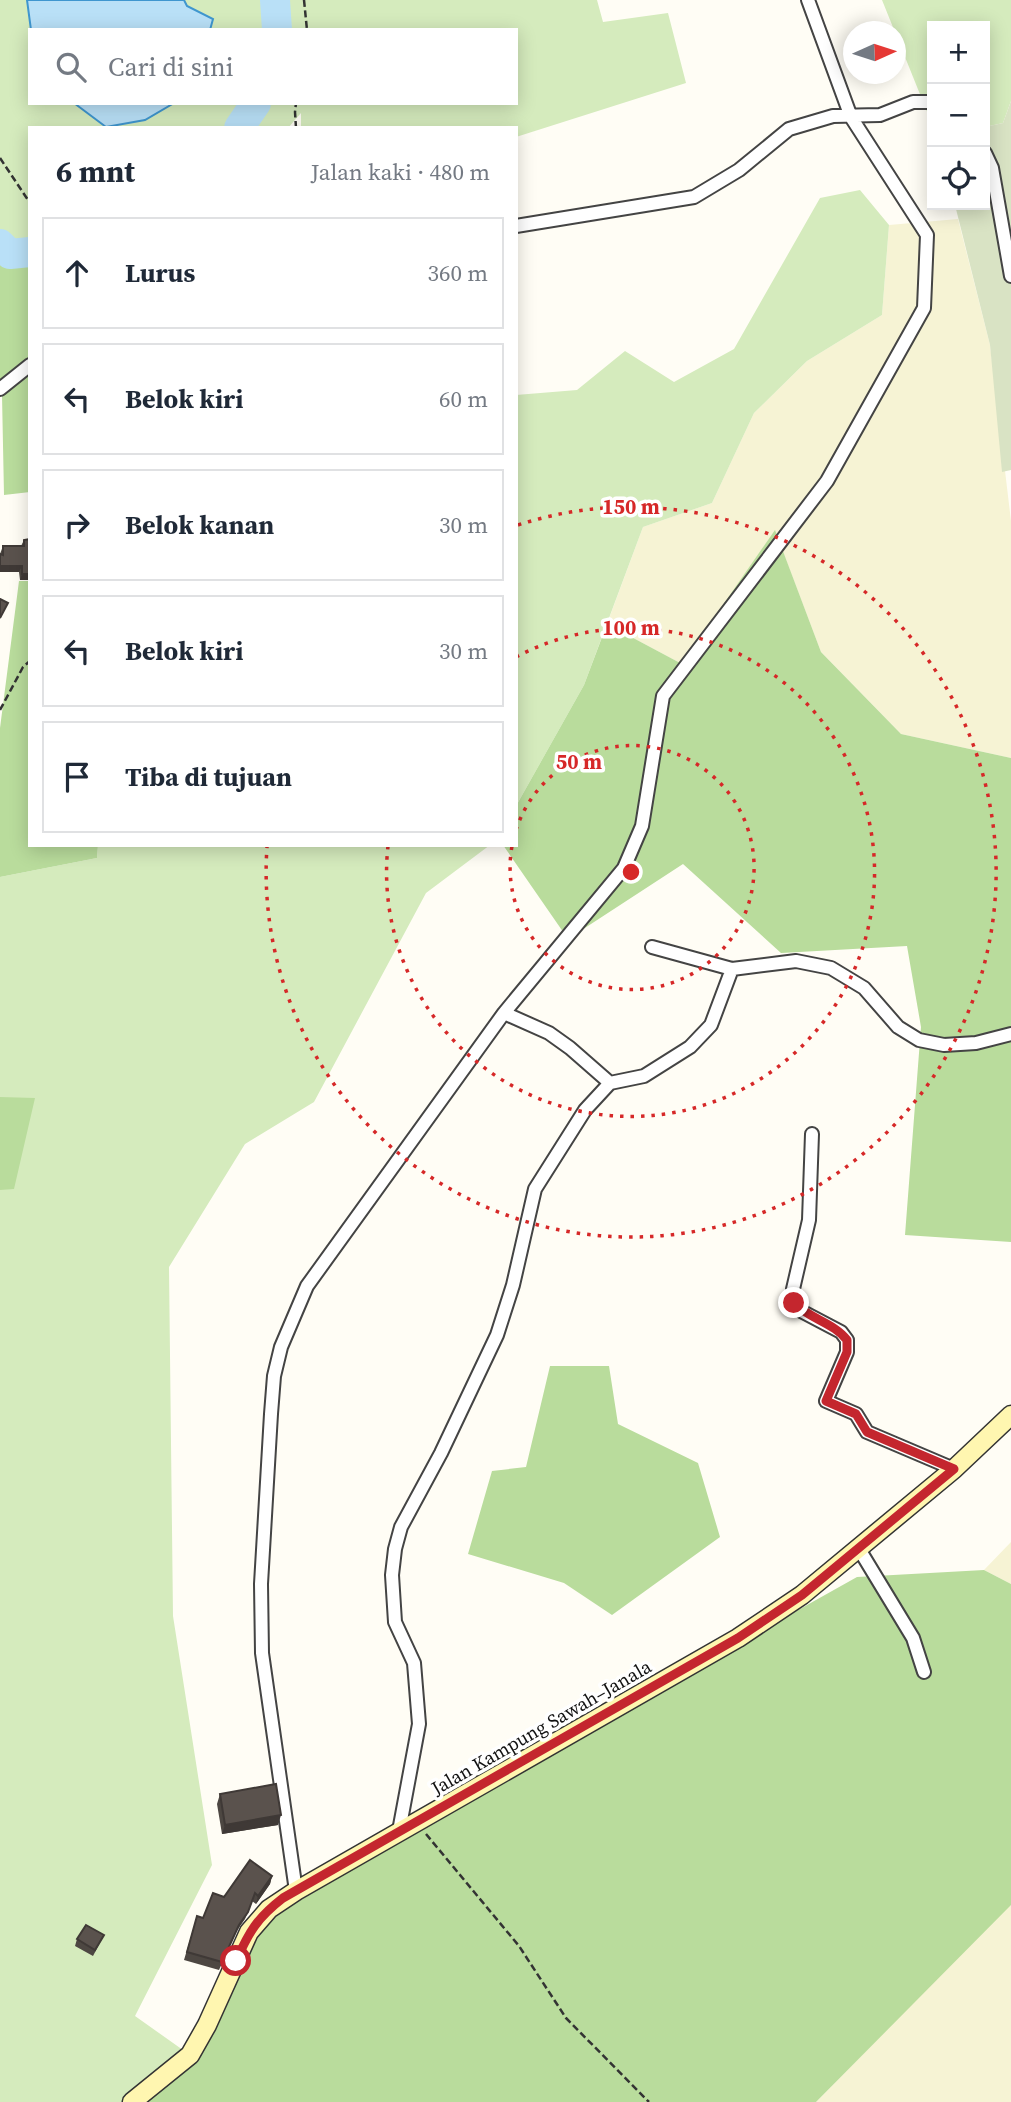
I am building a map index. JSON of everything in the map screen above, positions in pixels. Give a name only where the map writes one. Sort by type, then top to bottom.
[{"type":"main road","name":"Jalan Kampung Sawah–Janala","points":[[132,2102],[190,2055],[207,2025],[249,1932],[269,1909],[399,1831],[738,1638],[802,1595],[859,1549],[954,1469],[1011,1415]]},
{"type":"street","points":[[296,1891],[262,1653],[261,1584],[274,1376],[281,1347],[307,1286],[504,1013],[624,868],[642,826],[663,695],[827,481],[924,308],[928,235],[851,117],[808,0]]},
{"type":"street","points":[[518,226],[694,197],[739,170],[789,129],[833,116],[880,115],[913,102],[927,102]]},
{"type":"street","points":[[990,164],[1011,276]]},
{"type":"street","points":[[0,389],[28,367]]},
{"type":"street","points":[[652,947],[732,969],[796,961],[831,968],[864,988],[898,1027],[919,1040],[944,1045],[976,1043],[1011,1034]]},
{"type":"street","points":[[399,1831],[419,1724],[414,1663],[395,1622],[391,1575],[401,1527],[441,1453],[497,1335],[513,1285],[534,1189],[585,1110],[610,1083],[644,1076],[690,1047],[711,1025],[732,969]]},
{"type":"street","points":[[504,1013],[549,1033],[610,1083]]},
{"type":"street","points":[[812,1134],[809,1220],[793,1289],[794,1303],[803,1312],[841,1332],[847,1340],[847,1352],[826,1401],[856,1414],[867,1432],[954,1469]]},
{"type":"street","points":[[859,1549],[913,1638],[923,1672]]},
{"type":"path","points":[[304,0],[307,28]]},
{"type":"path","points":[[296,105],[296,126]]},
{"type":"path","points":[[0,158],[28,200]]},
{"type":"path","points":[[0,710],[23,667],[28,663]]},
{"type":"path","points":[[416,1822],[519,1946],[566,2018],[649,2102]]},
{"type":"shaded area","points":[[958,219],[990,345],[1011,521],[1011,758],[901,734],[821,652],[775,531],[682,664],[607,624],[643,527],[712,503],[754,413],[807,361],[882,315],[889,225]]},
{"type":"shaded area","points":[[1011,1542],[1011,1584],[984,1570]]},
{"type":"shaded area","points":[[1011,1905],[1011,2102],[816,2102],[1008,1906]]},
{"type":"green space","points":[[0,0],[597,0],[603,22],[668,13],[686,83],[518,136],[518,126],[301,126],[301,113],[290,126],[28,126],[28,265],[17,268],[0,250]]},
{"type":"green space","points":[[882,0],[1011,0],[1011,101],[1003,123],[990,126],[990,21],[927,21],[927,112],[906,60],[906,21],[890,21]]},
{"type":"green space","points":[[1011,101],[1011,470],[1002,472],[990,345],[956,210],[990,210],[990,126],[1003,123]]},
{"type":"green space","points":[[860,190],[889,225],[882,315],[807,361],[754,413],[712,503],[643,527],[584,685],[518,802],[518,395],[577,390],[625,351],[674,382],[734,349],[820,198]]},
{"type":"green space","points":[[0,250],[17,268],[28,265],[28,492],[4,495],[0,394]]},
{"type":"green space","points":[[775,530],[821,652],[901,734],[1011,758],[1011,1242],[905,1235],[921,1027],[907,946],[781,953],[683,864],[568,939],[504,847],[518,847],[518,802],[584,685],[607,624],[682,664]]},
{"type":"green space","points":[[19,581],[28,581],[28,847],[98,847],[97,858],[0,877],[0,728]]},
{"type":"green space","points":[[98,847],[487,847],[426,893],[314,1102],[245,1144],[169,1267],[173,1616],[212,1865],[135,2016],[190,2055],[129,2102],[0,2102],[0,877],[97,858]]},
{"type":"green space","points":[[0,1097],[35,1098],[14,1189],[0,1190]]},
{"type":"green space","points":[[550,1366],[609,1366],[618,1424],[698,1463],[720,1537],[612,1615],[564,1583],[468,1554],[492,1471],[526,1467]]},
{"type":"green space","points":[[984,1570],[1011,1584],[1011,1905],[816,2102],[129,2102],[190,2055],[236,1961],[283,1898],[857,1577]]},
{"type":"water","points":[[27,0],[184,0],[187,6],[213,19],[211,28],[31,28]]},
{"type":"water","points":[[77,105],[171,105],[145,120],[105,126]]},
{"type":"building","points":[[28,539],[28,574],[22,574],[22,566],[0,566],[3,546],[24,546],[24,540]]},
{"type":"building","points":[[0,599],[8,603],[0,618]]},
{"type":"building","points":[[276,1784],[281,1815],[225,1825],[220,1794]]},
{"type":"building","points":[[250,1860],[272,1876],[258,1896],[255,1893],[222,1962],[187,1952],[197,1916],[203,1918],[213,1893],[224,1897]]},
{"type":"building","points":[[86,1925],[104,1935],[95,1950],[77,1939]]},
{"type":"waterway","points":[[275,0],[277,28]]},
{"type":"waterway","points":[[240,126],[255,105]]},
{"type":"waterway","points":[[0,244],[10,254],[28,252]]},
{"type":"route","points":[[236,1961],[249,1932],[269,1909],[283,1898],[738,1638],[802,1595],[954,1469],[867,1432],[856,1414],[826,1401],[847,1352],[847,1340],[841,1332],[803,1312],[794,1303]]}]
